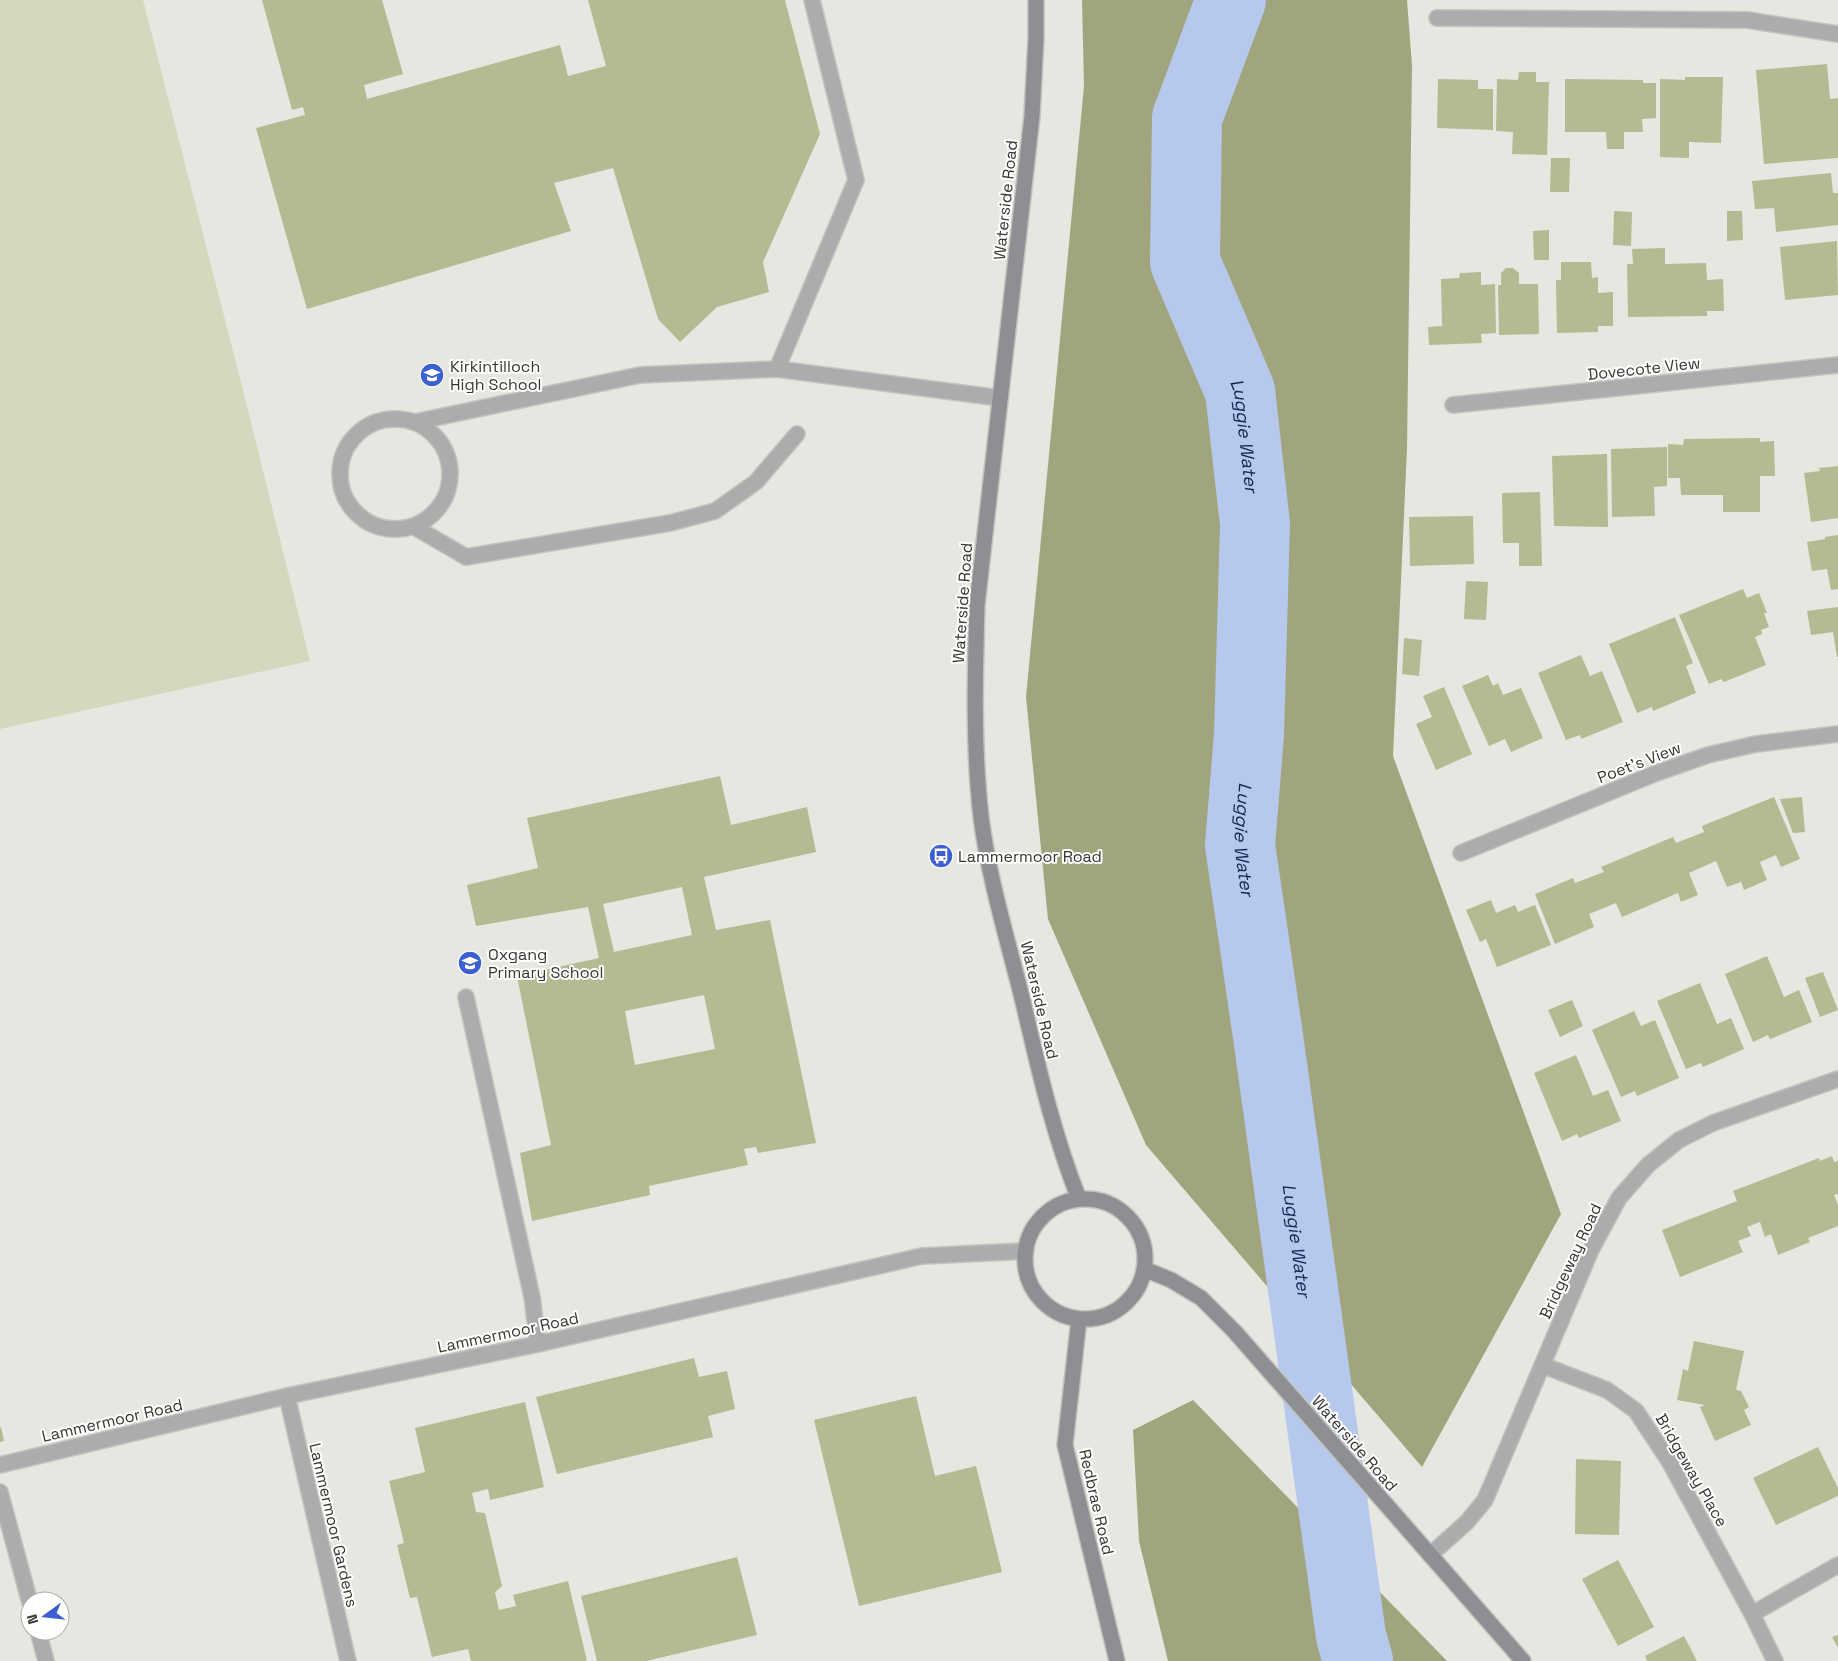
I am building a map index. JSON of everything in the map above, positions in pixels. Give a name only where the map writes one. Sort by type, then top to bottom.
[{"type":"main road","name":"Waterside Road","points":[[1036,0],[1032,116],[977,605],[975,730],[982,819],[993,886],[1054,1129],[1079,1199]]},
{"type":"main road","points":[[1079,1199],[1096,1200],[1109,1204],[1126,1215],[1139,1231],[1145,1250],[1142,1280],[1128,1302],[1111,1314],[1100,1318],[1079,1320],[1055,1311],[1039,1297],[1030,1283],[1026,1251],[1032,1232],[1042,1217],[1059,1205],[1079,1199]]},
{"type":"main road","name":"Waterside Road","points":[[1144,1269],[1171,1280],[1201,1298],[1235,1332],[1523,1661]]},
{"type":"main road","name":"Redbrae Road","points":[[1079,1320],[1066,1444],[1117,1661]]},
{"type":"street","points":[[777,369],[856,180],[812,0]]},
{"type":"street","points":[[1437,18],[1747,20],[1838,34]]},
{"type":"street","name":"Dovecote View","points":[[1453,405],[1838,365]]},
{"type":"street","points":[[415,422],[640,375],[777,369],[1000,398]]},
{"type":"street","points":[[398,418],[415,422],[431,432],[443,447],[450,465],[449,484],[442,502],[430,517],[413,526],[394,529],[377,526],[362,518],[349,505],[342,489],[339,472],[342,454],[351,439],[364,427],[381,420],[398,418]]},
{"type":"street","points":[[413,526],[466,557],[670,523],[715,511],[756,482],[797,434]]},
{"type":"street","name":"Poet's View","points":[[1461,853],[1654,774],[1708,755],[1756,744],[1838,734]]},
{"type":"street","points":[[466,996],[532,1297],[538,1344]]},
{"type":"street","name":"Bridgeway Road","points":[[1430,1554],[1467,1522],[1485,1500],[1591,1250],[1619,1198],[1648,1165],[1679,1140],[1713,1123],[1838,1079]]},
{"type":"street","name":"Lammermoor Road","points":[[0,1465],[287,1396],[538,1344],[922,1256],[1026,1251]]},
{"type":"street","name":"Bridgeway Place","points":[[1542,1365],[1607,1390],[1636,1411],[1669,1461],[1752,1614],[1775,1661]]},
{"type":"street","name":"Lammermoor Gardens","points":[[287,1396],[348,1661]]},
{"type":"street","points":[[0,1492],[27,1591]]},
{"type":"street","points":[[1752,1614],[1838,1565]]},
{"type":"street","points":[[41,1641],[46,1661]]},
{"type":"green space","points":[[0,0],[143,0],[310,661],[0,729]]},
{"type":"green space","points":[[1082,0],[1407,0],[1412,66],[1407,449],[1393,756],[1561,1214],[1422,1467],[1146,1145],[1048,919],[1026,697],[1084,86]]},
{"type":"green space","points":[[1193,1400],[1447,1661],[1168,1661],[1139,1541],[1133,1430]]},
{"type":"building","points":[[262,0],[382,0],[403,74],[364,85],[367,99],[560,45],[568,76],[606,66],[588,0],[785,0],[820,134],[763,262],[769,292],[717,307],[680,342],[658,319],[613,168],[554,183],[571,231],[307,309],[256,128],[305,115],[303,107],[292,110]]},
{"type":"building","points":[[1827,64],[1830,99],[1838,98],[1838,158],[1764,164],[1756,70]]},
{"type":"building","points":[[1519,72],[1536,72],[1536,82],[1549,82],[1547,155],[1512,154],[1513,132],[1496,131],[1497,79],[1518,80]]},
{"type":"building","points":[[1685,77],[1723,77],[1721,143],[1689,142],[1689,158],[1660,157],[1660,79],[1685,80]]},
{"type":"building","points":[[1438,79],[1478,80],[1478,89],[1493,89],[1493,130],[1437,128]]},
{"type":"building","points":[[1565,79],[1643,80],[1643,83],[1656,83],[1656,118],[1642,119],[1643,132],[1624,132],[1624,149],[1607,149],[1606,132],[1565,132]]},
{"type":"building","points":[[1551,158],[1570,158],[1569,192],[1550,192]]},
{"type":"building","points":[[1831,173],[1833,193],[1838,193],[1838,225],[1776,232],[1774,208],[1755,209],[1752,181]]},
{"type":"building","points":[[1614,211],[1632,212],[1631,246],[1613,245]]},
{"type":"building","points":[[1727,211],[1742,211],[1743,240],[1727,241]]},
{"type":"building","points":[[1549,230],[1549,260],[1534,260],[1533,231]]},
{"type":"building","points":[[1837,241],[1838,295],[1785,300],[1780,247]]},
{"type":"building","points":[[1665,248],[1665,264],[1706,263],[1707,280],[1723,279],[1724,311],[1707,311],[1707,316],[1628,317],[1627,264],[1633,264],[1632,249]]},
{"type":"building","points":[[1561,262],[1591,262],[1592,278],[1598,277],[1598,293],[1613,292],[1613,326],[1598,326],[1598,332],[1557,333],[1556,280],[1561,280]]},
{"type":"building","points":[[1506,268],[1513,268],[1519,273],[1519,284],[1538,284],[1539,334],[1499,335],[1498,285],[1501,285],[1501,273]]},
{"type":"building","points":[[1481,272],[1481,285],[1495,284],[1496,333],[1481,334],[1482,343],[1429,345],[1428,327],[1442,326],[1441,279],[1459,278],[1460,273]]},
{"type":"building","points":[[1760,438],[1760,442],[1774,441],[1775,476],[1760,476],[1760,512],[1723,512],[1723,495],[1681,495],[1680,478],[1668,478],[1668,444],[1683,445],[1684,439]]},
{"type":"building","points":[[1667,447],[1667,486],[1654,487],[1655,516],[1612,517],[1611,449]]},
{"type":"building","points":[[1607,454],[1608,527],[1554,526],[1552,456]]},
{"type":"building","points":[[1838,466],[1838,518],[1811,522],[1804,473],[1820,471],[1819,468]]},
{"type":"building","points":[[1540,492],[1542,566],[1519,566],[1519,543],[1503,543],[1502,493]]},
{"type":"building","points":[[1473,516],[1474,564],[1410,566],[1409,517]]},
{"type":"building","points":[[1838,535],[1838,589],[1831,590],[1827,569],[1812,571],[1807,542]]},
{"type":"building","points":[[1466,581],[1488,582],[1486,620],[1464,619]]},
{"type":"building","points":[[1743,589],[1747,598],[1759,593],[1767,613],[1764,613],[1769,627],[1761,630],[1762,634],[1755,637],[1766,665],[1724,682],[1721,679],[1709,684],[1679,615]]},
{"type":"building","points":[[1838,607],[1837,657],[1833,632],[1811,635],[1807,611]]},
{"type":"building","points":[[1675,617],[1693,663],[1686,666],[1696,693],[1653,711],[1652,707],[1637,713],[1609,644]]},
{"type":"building","points":[[1404,638],[1422,640],[1419,676],[1402,674]]},
{"type":"building","points":[[1581,655],[1590,676],[1602,671],[1623,722],[1581,739],[1580,735],[1566,740],[1538,673]]},
{"type":"building","points":[[1488,675],[1493,686],[1498,683],[1503,695],[1521,688],[1543,738],[1511,752],[1505,739],[1489,746],[1462,686]]},
{"type":"building","points":[[1444,687],[1472,754],[1436,770],[1416,724],[1432,717],[1423,696]]},
{"type":"building","points":[[720,776],[731,825],[807,807],[816,852],[704,877],[716,930],[770,920],[816,1143],[758,1153],[756,1147],[744,1149],[748,1165],[649,1186],[650,1195],[532,1221],[520,1153],[551,1145],[517,976],[599,958],[588,907],[476,926],[467,885],[538,868],[527,818]],"holes":[[[682,887],[692,935],[614,952],[603,904]],[[704,995],[715,1049],[635,1065],[625,1011]]]},
{"type":"building","points":[[1774,797],[1800,859],[1781,867],[1776,855],[1760,862],[1767,880],[1744,890],[1741,882],[1727,887],[1716,861],[1689,873],[1698,895],[1681,902],[1678,893],[1622,917],[1616,903],[1589,914],[1594,927],[1555,944],[1535,894],[1573,878],[1575,883],[1604,872],[1601,867],[1673,837],[1676,843],[1704,832],[1702,826]]},
{"type":"building","points":[[1802,797],[1805,832],[1793,833],[1780,799]]},
{"type":"building","points":[[1491,900],[1496,913],[1515,905],[1518,912],[1535,905],[1551,945],[1497,967],[1486,939],[1480,942],[1466,910]]},
{"type":"building","points":[[1767,956],[1784,997],[1799,990],[1812,1022],[1770,1039],[1768,1035],[1753,1042],[1725,974]]},
{"type":"building","points":[[1823,972],[1838,1010],[1820,1017],[1805,978]]},
{"type":"building","points":[[1700,983],[1717,1024],[1731,1018],[1744,1049],[1703,1067],[1701,1063],[1686,1069],[1657,1001]]},
{"type":"building","points":[[1572,1000],[1583,1026],[1560,1037],[1548,1010]]},
{"type":"building","points":[[1634,1011],[1641,1026],[1655,1020],[1679,1078],[1637,1096],[1635,1091],[1621,1097],[1592,1030]]},
{"type":"building","points":[[1576,1055],[1593,1096],[1608,1090],[1621,1121],[1579,1138],[1577,1134],[1562,1141],[1534,1073]]},
{"type":"building","points":[[1832,1156],[1834,1162],[1838,1161],[1838,1194],[1834,1195],[1838,1205],[1838,1226],[1808,1238],[1810,1242],[1778,1255],[1771,1234],[1765,1237],[1760,1222],[1747,1227],[1751,1236],[1738,1241],[1743,1252],[1680,1277],[1662,1230],[1737,1201],[1733,1191],[1819,1158],[1820,1161]]},
{"type":"building","points":[[1694,1341],[1744,1351],[1736,1390],[1741,1391],[1749,1407],[1744,1410],[1751,1425],[1715,1441],[1700,1407],[1705,1405],[1677,1400],[1683,1369],[1688,1371]]},
{"type":"building","points":[[694,1358],[699,1377],[727,1371],[735,1409],[708,1416],[713,1437],[557,1474],[536,1397]]},
{"type":"building","points":[[916,1396],[935,1476],[976,1466],[1002,1572],[859,1606],[814,1420]]},
{"type":"building","points":[[525,1402],[544,1487],[490,1500],[488,1489],[472,1493],[476,1512],[485,1513],[502,1586],[495,1592],[499,1610],[516,1606],[513,1595],[568,1581],[587,1661],[471,1661],[468,1649],[432,1657],[417,1597],[410,1598],[397,1545],[404,1543],[389,1481],[425,1472],[415,1428]]},
{"type":"building","points":[[0,1428],[4,1441],[0,1442]]},
{"type":"building","points":[[1818,1447],[1838,1488],[1838,1496],[1776,1525],[1753,1478]]},
{"type":"building","points":[[1576,1459],[1621,1461],[1619,1535],[1575,1534]]},
{"type":"building","points":[[737,1557],[757,1635],[646,1661],[597,1661],[581,1596]]},
{"type":"building","points":[[1618,1560],[1654,1627],[1618,1646],[1582,1579]]},
{"type":"building","points":[[1838,1635],[1838,1648],[1832,1637]]},
{"type":"building","points":[[1684,1636],[1697,1661],[1647,1661],[1645,1656]]},
{"type":"waterway","name":"Luggie Water","points":[[1231,0],[1187,118],[1185,262],[1240,391],[1255,524],[1249,735],[1240,845],[1351,1636],[1358,1661]]},
{"type":"place","name":"Kirkintilloch High School","points":[[432,375]]},
{"type":"place","name":"Lammermoor Road","points":[[941,856]]},
{"type":"place","name":"Oxgang Primary School","points":[[470,963]]}]
